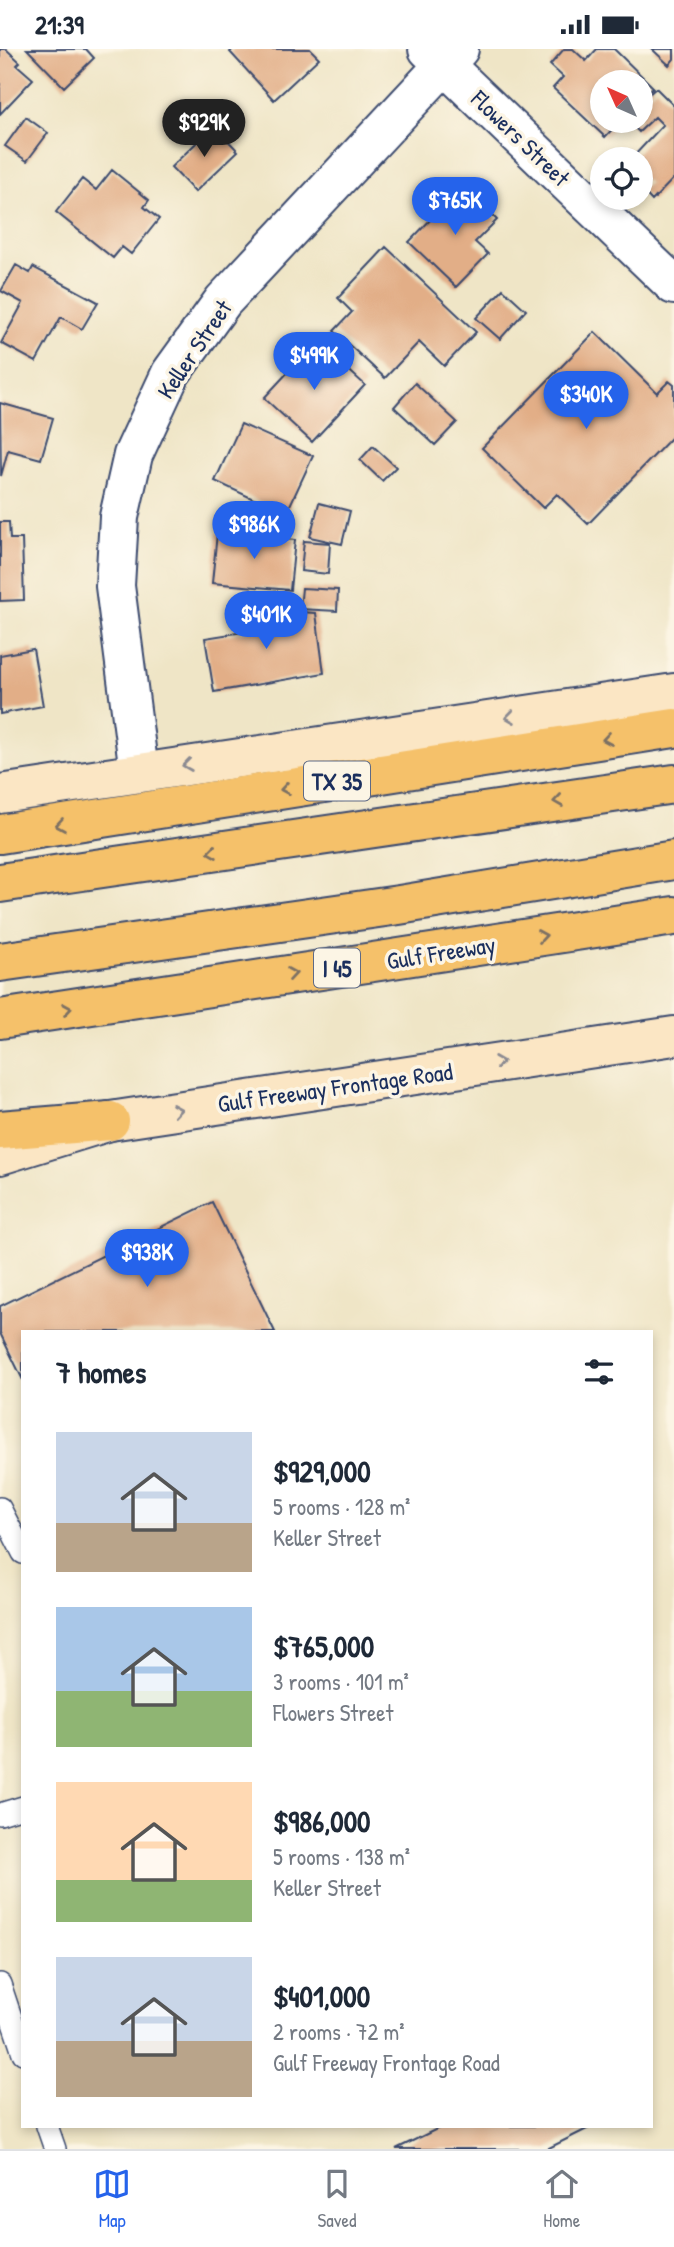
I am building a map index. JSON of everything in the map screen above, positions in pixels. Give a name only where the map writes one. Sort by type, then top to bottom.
[{"type":"highway","name":"TX 35","points":[[0,834],[674,728]]},
{"type":"highway","points":[[0,883],[674,784]]},
{"type":"highway","name":"I 45","points":[[0,962],[399,905],[674,860]]},
{"type":"highway","name":"Gulf Freeway","points":[[0,1019],[674,916]]},
{"type":"highway","points":[[0,1130],[110,1121]]},
{"type":"main road","points":[[0,794],[674,693]]},
{"type":"main road","name":"Gulf Freeway Frontage Road","points":[[0,1155],[110,1121],[674,1037]]},
{"type":"street","name":"Flowers Street","points":[[444,54],[674,285]]},
{"type":"street","name":"Keller Street","points":[[139,772],[115,586],[118,517],[133,454],[171,373],[223,301],[444,54]]},
{"type":"lane","points":[[0,1508],[21,1549]]},
{"type":"lane","points":[[0,1814],[21,1808]]},
{"type":"lane","points":[[0,1984],[21,2047]]},
{"type":"lane","points":[[48,2128],[55,2149]]},
{"type":"building","points":[[0,49],[6,49],[20,62],[17,65],[33,79],[0,114]]},
{"type":"building","points":[[27,49],[86,49],[94,58],[64,87]]},
{"type":"building","points":[[233,49],[310,49],[319,58],[274,100],[230,52]]},
{"type":"building","points":[[564,49],[573,49],[586,61],[597,49],[614,49],[636,70],[590,70],[590,123],[553,88],[563,77],[550,65]]},
{"type":"building","points":[[652,49],[674,49],[674,59],[669,65]]},
{"type":"building","points":[[656,88],[674,106],[674,178],[653,200],[653,147],[642,147],[663,125],[655,117],[653,119],[653,91]]},
{"type":"building","points":[[26,117],[48,133],[27,161],[5,146]]},
{"type":"building","points":[[214,126],[238,151],[195,192],[171,167]]},
{"type":"building","points":[[112,170],[149,200],[144,207],[159,219],[131,254],[122,247],[113,258],[56,212],[82,179],[96,190]]},
{"type":"building","points":[[463,186],[497,220],[475,242],[488,254],[456,287],[409,242]]},
{"type":"building","points":[[386,247],[476,332],[444,366],[419,342],[385,378],[334,331],[352,312],[338,298]]},
{"type":"building","points":[[16,265],[30,273],[33,267],[98,302],[82,329],[61,317],[36,362],[1,343],[23,303],[1,291]]},
{"type":"building","points":[[503,289],[526,310],[500,339],[476,318]]},
{"type":"building","points":[[595,332],[657,393],[669,381],[674,385],[674,435],[588,524],[557,494],[543,508],[482,448]]},
{"type":"building","points":[[317,341],[365,385],[312,442],[264,398]]},
{"type":"building","points":[[415,383],[457,422],[435,445],[394,407]]},
{"type":"building","points":[[0,403],[53,418],[41,459],[8,450],[1,476]]},
{"type":"building","points":[[241,424],[313,456],[286,514],[215,481]]},
{"type":"building","points":[[373,446],[396,467],[382,481],[360,460]]},
{"type":"building","points":[[319,503],[350,511],[342,544],[310,537]]},
{"type":"building","points":[[0,522],[9,522],[10,539],[22,539],[24,600],[0,601]]},
{"type":"building","points":[[217,533],[295,540],[290,590],[212,583]]},
{"type":"building","points":[[304,541],[330,543],[328,574],[301,571]]},
{"type":"building","points":[[302,588],[338,590],[337,611],[300,609]]},
{"type":"building","points":[[247,609],[316,613],[324,673],[214,692],[205,638],[250,631]]},
{"type":"building","points":[[33,649],[43,706],[0,714],[0,655]]},
{"type":"building","points":[[212,1202],[274,1330],[21,1330],[21,1376],[0,1333],[0,1306]]},
{"type":"building","points":[[439,2128],[589,2128],[547,2149],[396,2149]]}]
